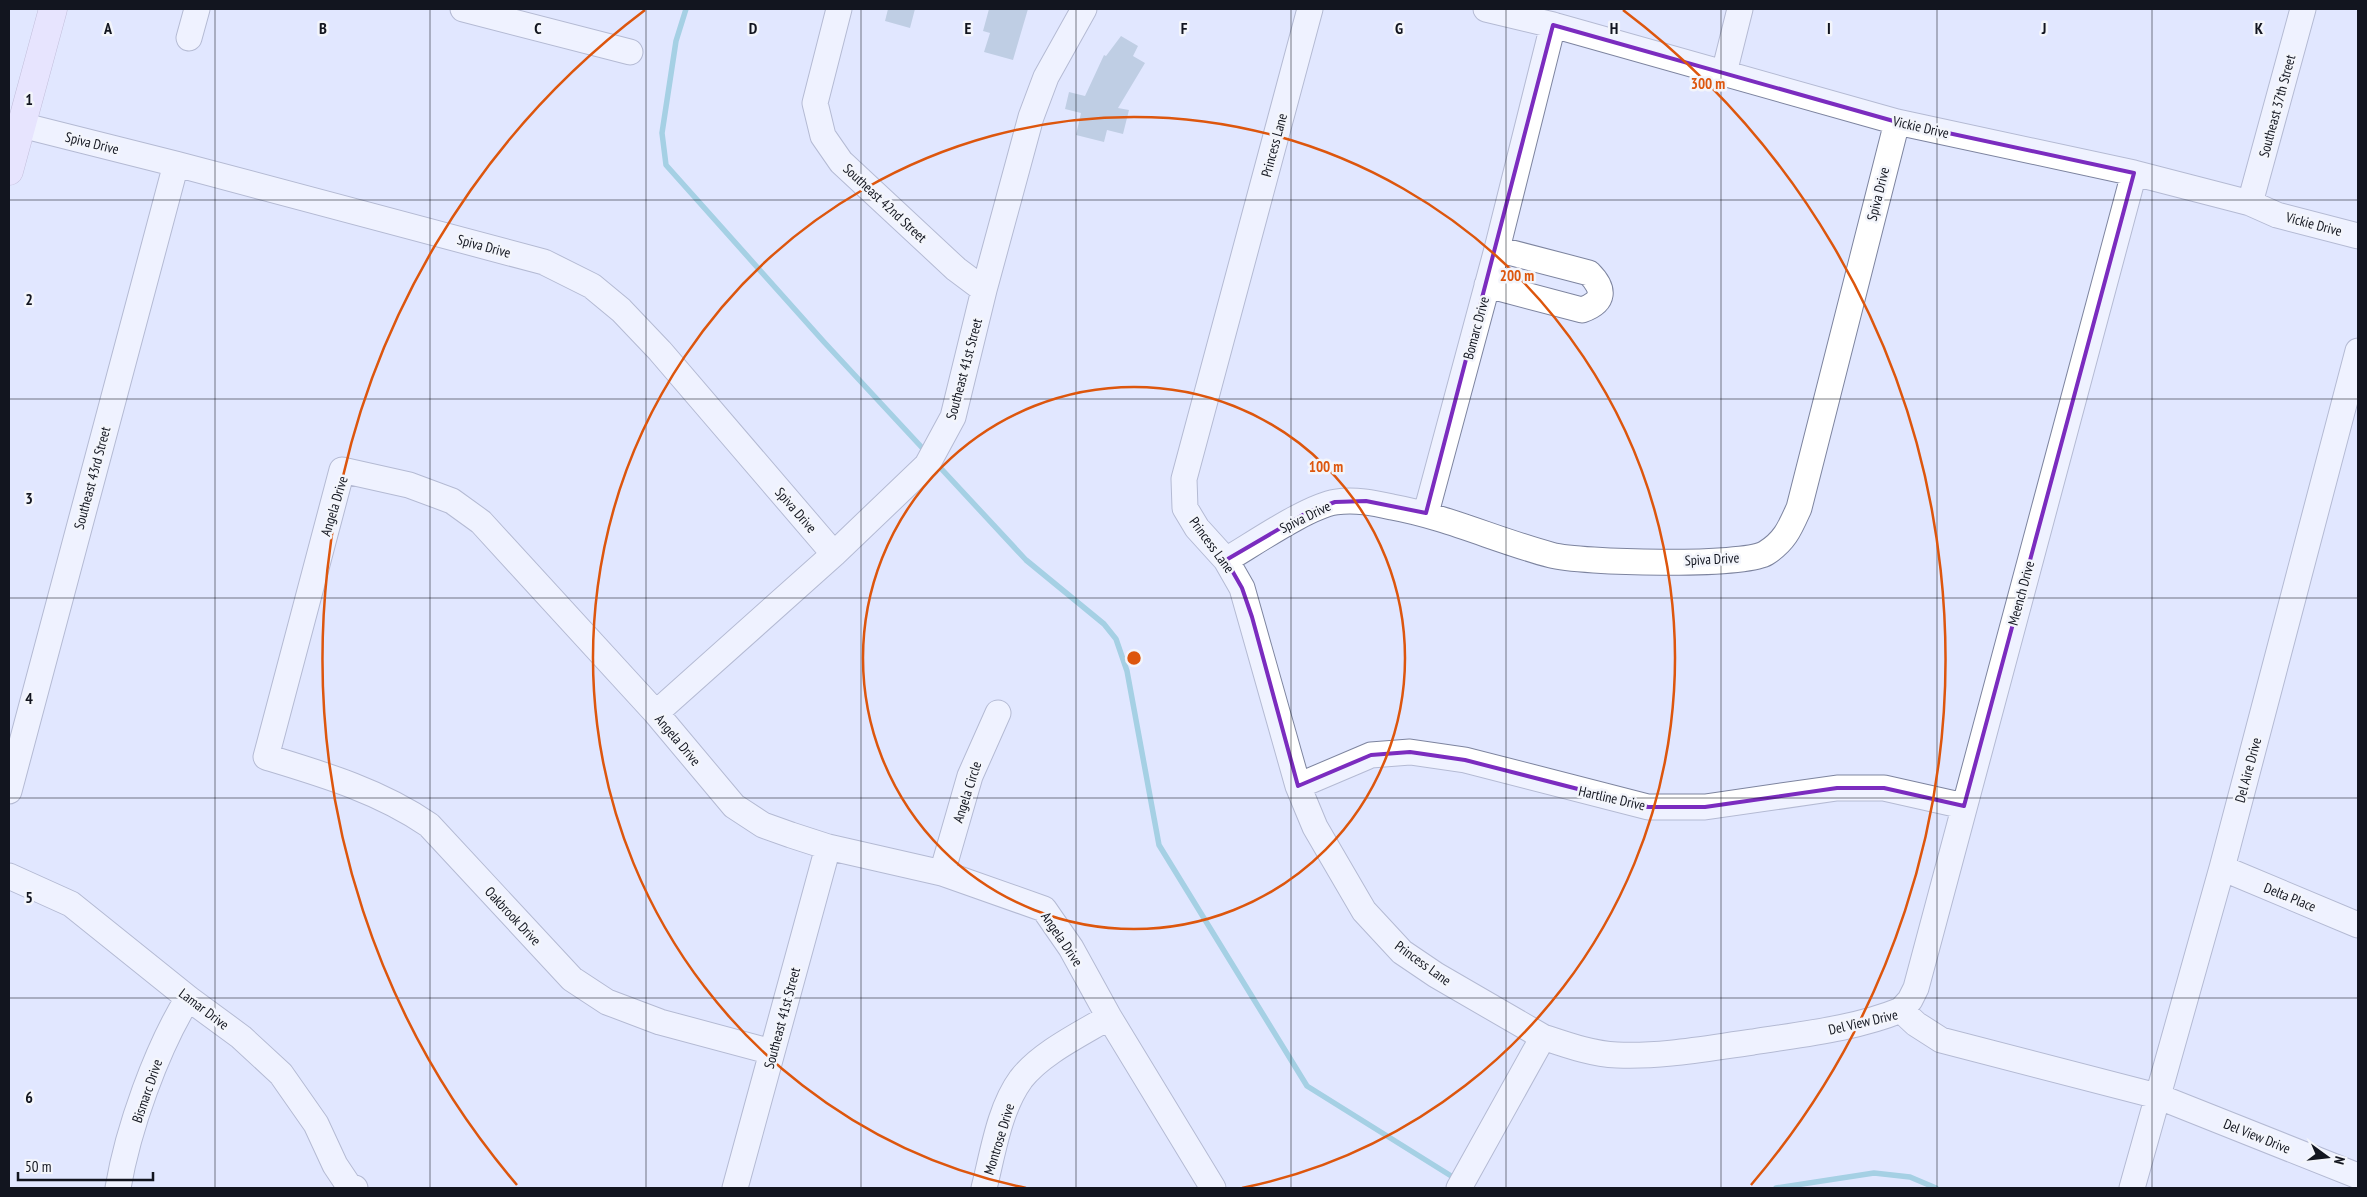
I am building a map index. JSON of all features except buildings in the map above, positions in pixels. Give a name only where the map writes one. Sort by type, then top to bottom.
[{"type":"main road","points":[[9,171],[53,9]]},
{"type":"street","points":[[190,38],[197,9]]},
{"type":"street","points":[[463,9],[542,19],[630,52]]},
{"type":"street","name":"Southeast 42nd Street","points":[[839,9],[815,103],[823,136],[841,162],[956,269],[984,290]]},
{"type":"street","name":"Southeast 41st Street","points":[[656,713],[834,554],[927,465],[953,417],[984,290],[1031,117],[1046,77],[1084,9]]},
{"type":"street","name":"Princess Lane","points":[[1310,9],[1184,479],[1185,508],[1197,528],[1226,560],[1242,588],[1252,617],[1298,786],[1315,827],[1364,911],[1402,952],[1436,976],[1543,1037]]},
{"type":"street","name":"Vickie Drive","points":[[1486,9],[1553,25],[1897,122],[2134,173],[2250,203],[2277,215],[2358,236]]},
{"type":"street","points":[[1724,73],[1740,9]]},
{"type":"street","name":"Southeast 37th Street","points":[[2250,203],[2304,9]]},
{"type":"street","name":"Bomarc Drive","points":[[1426,513],[1497,249],[1553,25]]},
{"type":"street","name":"Spiva Drive","points":[[1226,560],[1308,512],[1335,502],[1366,501],[1426,513],[1553,556],[1606,562],[1726,561],[1765,554],[1787,536],[1799,508],[1897,122]]},
{"type":"street","name":"Spiva Drive","points":[[21,125],[176,164],[544,262],[592,286],[622,310],[660,351],[834,554]]},
{"type":"street","name":"Southeast 43rd Street","points":[[9,791],[176,164]]},
{"type":"street","name":"Meench Drive","points":[[1901,1010],[1910,1000],[1916,988],[2134,173]]},
{"type":"street","points":[[1487,285],[1582,310],[1598,301],[1601,290],[1589,273],[1497,249]]},
{"type":"street","name":"Del Aire Drive","points":[[2132,1188],[2222,868],[2358,351]]},
{"type":"street","name":"Angela Drive","points":[[266,757],[342,470],[409,485],[452,501],[481,522],[656,713],[734,806],[763,825],[828,847],[942,873],[1044,909],[1071,948],[1109,1018],[1213,1188]]},
{"type":"street","name":"Angela Circle","points":[[942,873],[970,776],[998,713]]},
{"type":"street","name":"Hartline Drive","points":[[1298,786],[1371,755],[1410,752],[1465,760],[1648,807],[1705,807],[1837,788],[1884,788],[1964,806]]},
{"type":"street","name":"Oakbrook Drive","points":[[266,757],[328,776],[403,807],[429,825],[572,979],[607,1002],[660,1022],[772,1052]]},
{"type":"street","name":"Southeast 41st Street","points":[[735,1188],[828,847]]},
{"type":"street","name":"Delta Place","points":[[2222,868],[2358,925]]},
{"type":"street","name":"Lamar Drive","points":[[9,876],[70,904],[188,998],[241,1037],[281,1074],[316,1124],[335,1165],[349,1186],[355,1188]]},
{"type":"street","name":"Bismarc Drive","points":[[118,1188],[122,1166],[151,1076],[173,1023],[188,998]]},
{"type":"street","name":"Del View Drive","points":[[1543,1037],[1573,1048],[1615,1055],[1670,1054],[1819,1032],[1872,1022],[1901,1010],[1916,1024],[1941,1040],[2157,1096],[2358,1176]]},
{"type":"street","name":"Montrose Drive","points":[[984,1188],[1001,1125],[1011,1097],[1022,1079],[1063,1044],[1109,1018]]},
{"type":"street","points":[[1459,1188],[1543,1037]]},
{"type":"highlighted area","points":[[1553,25],[1897,122],[2134,173],[1964,806],[1884,788],[1837,788],[1705,807],[1648,807],[1465,760],[1410,752],[1371,755],[1298,786],[1252,617],[1242,588],[1226,560],[1308,512],[1335,502],[1366,501],[1426,513]]},
{"type":"waterway","points":[[686,9],[676,41],[662,133],[666,165],[824,342],[927,453]]},
{"type":"waterway","points":[[935,462],[1026,560],[1104,624],[1116,639],[1127,671],[1159,845],[1307,1086],[1456,1179]]},
{"type":"waterway","points":[[1776,1188],[1874,1173],[1910,1177],[1936,1188]]}]
